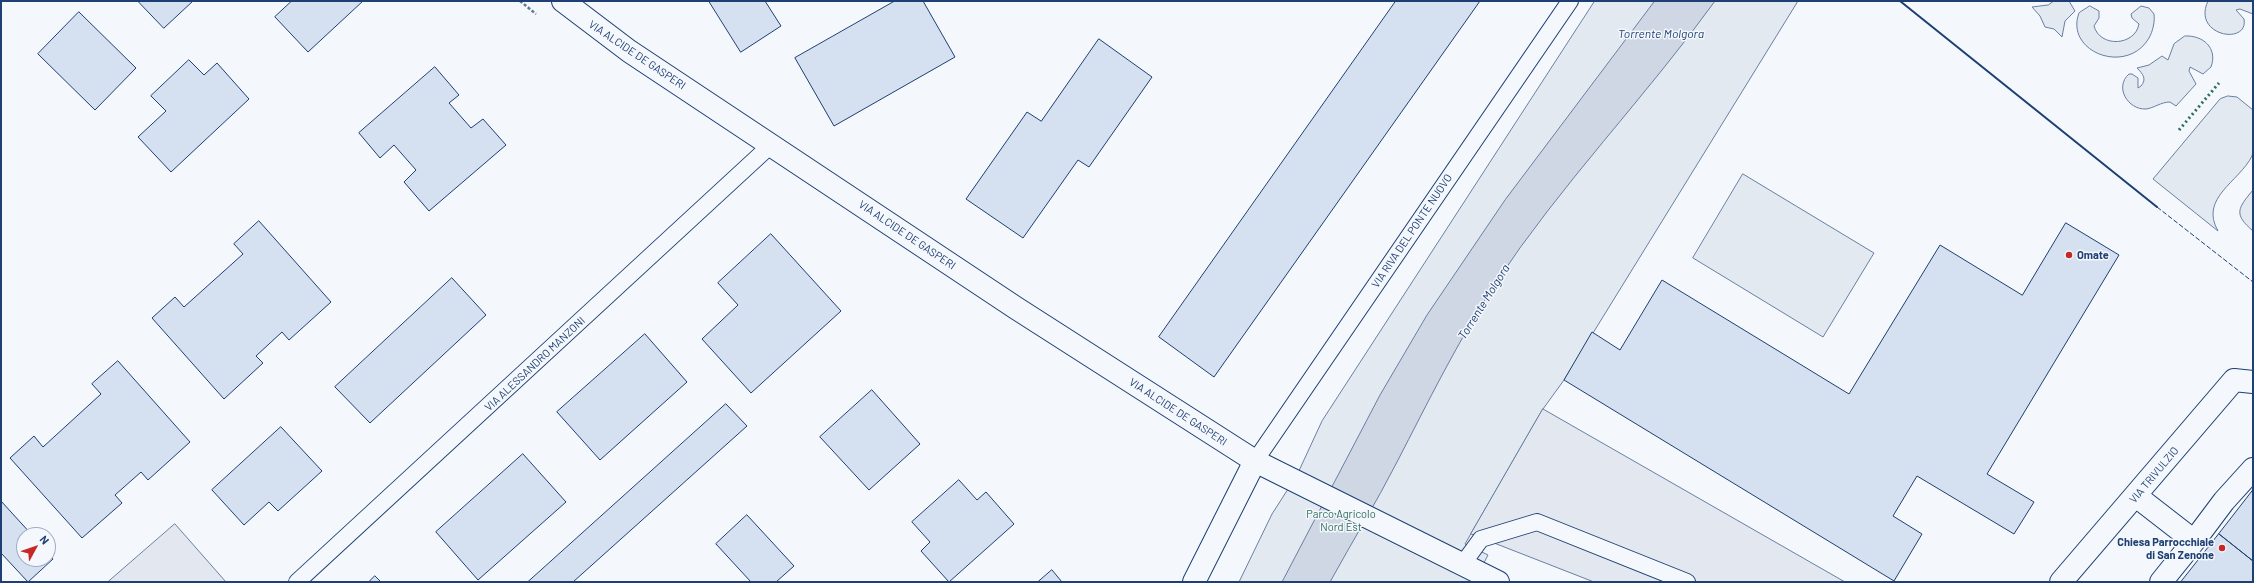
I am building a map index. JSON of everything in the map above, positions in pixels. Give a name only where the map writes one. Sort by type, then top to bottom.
[{"type":"street","name":"VIA ALCIDE DE GASPERI","points":[[563,1],[607,36],[772,144],[1016,308],[1255,461],[1436,553],[1498,582]]},
{"type":"street","name":"VIA TRIVULZIO","points":[[2061,582],[2234,380],[2253,382]]},
{"type":"street","points":[[1194,582],[1255,461]]},
{"type":"street","points":[[2161,582],[2224,501],[2253,469]]},
{"type":"street","points":[[2136,496],[2194,541]]},
{"type":"lane","name":"VIA RIVA DEL PONTE NUOVO","points":[[1255,461],[1570,1]]},
{"type":"lane","name":"VIA ALESSANDRO MANZONI","points":[[297,582],[772,144]]},
{"type":"lane","points":[[1462,565],[1481,539],[1537,522],[1687,582]]},
{"type":"green space","name":"Parco Agricolo Nord Est","points":[[1595,1],[1798,1],[1564,380],[1543,409],[1465,544],[1488,555],[1474,582],[1239,582],[1272,514],[1297,475],[1322,421]]},
{"type":"green space","points":[[2054,1],[2069,1],[2075,11],[2065,21],[2062,37],[2054,29],[2045,27],[2040,16],[2032,7],[2048,5]]},
{"type":"green space","points":[[2208,1],[2253,1],[2253,14],[2240,9],[2236,10],[2244,19],[2243,27],[2238,32],[2230,34],[2222,33],[2213,29],[2207,22],[2205,13]]},
{"type":"green space","points":[[2090,6],[2099,11],[2099,18],[2094,26],[2097,33],[2103,38],[2117,42],[2131,37],[2136,31],[2139,24],[2132,18],[2131,14],[2141,6],[2149,8],[2154,14],[2154,23],[2149,38],[2139,49],[2127,56],[2113,57],[2100,54],[2089,48],[2081,39],[2077,27],[2079,13]]},
{"type":"green space","points":[[2185,36],[2198,38],[2207,44],[2211,49],[2212,54],[2213,60],[2211,67],[2203,74],[2190,67],[2189,71],[2196,84],[2176,106],[2170,102],[2146,109],[2134,106],[2125,97],[2123,91],[2125,79],[2129,74],[2132,74],[2138,78],[2138,88],[2141,86],[2144,81],[2144,77],[2137,68],[2149,65],[2162,56],[2168,60],[2174,44]]},
{"type":"green space","points":[[2228,96],[2237,97],[2253,110],[2253,147],[2252,156],[2223,191],[2213,209],[2213,219],[2218,231],[2153,179],[2220,99]]},
{"type":"green space","points":[[1743,174],[1874,253],[1823,337],[1693,258]]},
{"type":"green space","points":[[2253,190],[2253,231],[2242,220],[2240,211],[2241,206]]},
{"type":"shaded area","points":[[1543,409],[1845,582],[1594,582],[1471,534]]},
{"type":"shaded area","points":[[175,524],[226,582],[108,582]]},
{"type":"water","name":"Torrente Molgora","points":[[1655,1],[1715,1],[1660,72],[1547,211],[1495,284],[1456,350],[1389,477],[1330,582],[1282,582],[1380,395],[1427,315],[1505,200]]},
{"type":"building","points":[[138,1],[193,1],[164,28]]},
{"type":"building","points":[[292,1],[363,1],[308,52],[275,17]]},
{"type":"building","points":[[709,1],[765,1],[781,26],[741,52]]},
{"type":"building","points":[[895,1],[923,1],[955,57],[834,126],[795,58]]},
{"type":"building","points":[[1396,1],[1480,1],[1214,377],[1159,337]]},
{"type":"building","points":[[79,12],[136,68],[95,110],[38,54]]},
{"type":"building","points":[[1099,39],[1152,77],[1089,167],[1078,160],[1023,238],[966,199],[1027,112],[1041,121]]},
{"type":"building","points":[[189,60],[204,75],[217,63],[249,99],[171,172],[138,137],[166,111],[151,96]]},
{"type":"building","points":[[435,67],[459,95],[449,103],[471,128],[483,119],[506,145],[429,211],[404,182],[416,170],[394,145],[380,158],[359,133]]},
{"type":"building","points":[[259,221],[331,302],[289,340],[282,332],[256,356],[263,363],[224,399],[152,318],[175,297],[184,307],[243,254],[234,244]]},
{"type":"building","points":[[2066,223],[2119,255],[1987,474],[2034,502],[2014,534],[1917,476],[1893,516],[1922,534],[1894,581],[1564,380],[1592,332],[1620,350],[1662,280],[1849,394],[1940,245],[2022,295]]},
{"type":"building","points":[[771,234],[841,311],[751,393],[702,339],[738,305],[718,283]]},
{"type":"building","points":[[452,278],[486,315],[370,423],[335,387]]},
{"type":"building","points":[[645,334],[687,382],[600,460],[557,412]]},
{"type":"building","points":[[118,361],[190,442],[148,480],[141,472],[115,495],[122,503],[82,538],[10,458],[34,436],[43,447],[101,394],[92,384]]},
{"type":"building","points":[[872,390],[920,444],[869,490],[820,437]]},
{"type":"building","points":[[726,404],[747,426],[573,582],[528,582]]},
{"type":"building","points":[[281,427],[322,471],[278,511],[269,502],[244,525],[212,490]]},
{"type":"building","points":[[523,454],[566,502],[478,580],[436,532]]},
{"type":"building","points":[[959,480],[977,500],[986,492],[1014,524],[949,582],[921,551],[930,542],[912,522]]},
{"type":"building","points":[[2253,490],[2253,561],[2219,534]]},
{"type":"building","points":[[1,501],[25,527],[16,527],[16,567],[44,567],[28,582],[1,553]]},
{"type":"building","points":[[747,515],[794,566],[776,582],[751,582],[716,544]]},
{"type":"building","name":"Chiesa Parrocchiale di San Zenone","points":[[2219,534],[2253,561],[2253,582],[2181,582]]},
{"type":"building","points":[[1052,570],[1062,582],[1038,582]]},
{"type":"building","points":[[375,576],[381,582],[369,582]]},
{"type":"hedge","points":[[2179,130],[2219,83]]},
{"type":"fence","points":[[2157,207],[2253,282]]},
{"type":"wall","points":[[1900,1],[2157,207]]},
{"type":"place","name":"Omate","points":[[2069,255]]},
{"type":"place","name":"Chiesa Parrocchiale di San Zenone","points":[[2222,548]]}]
